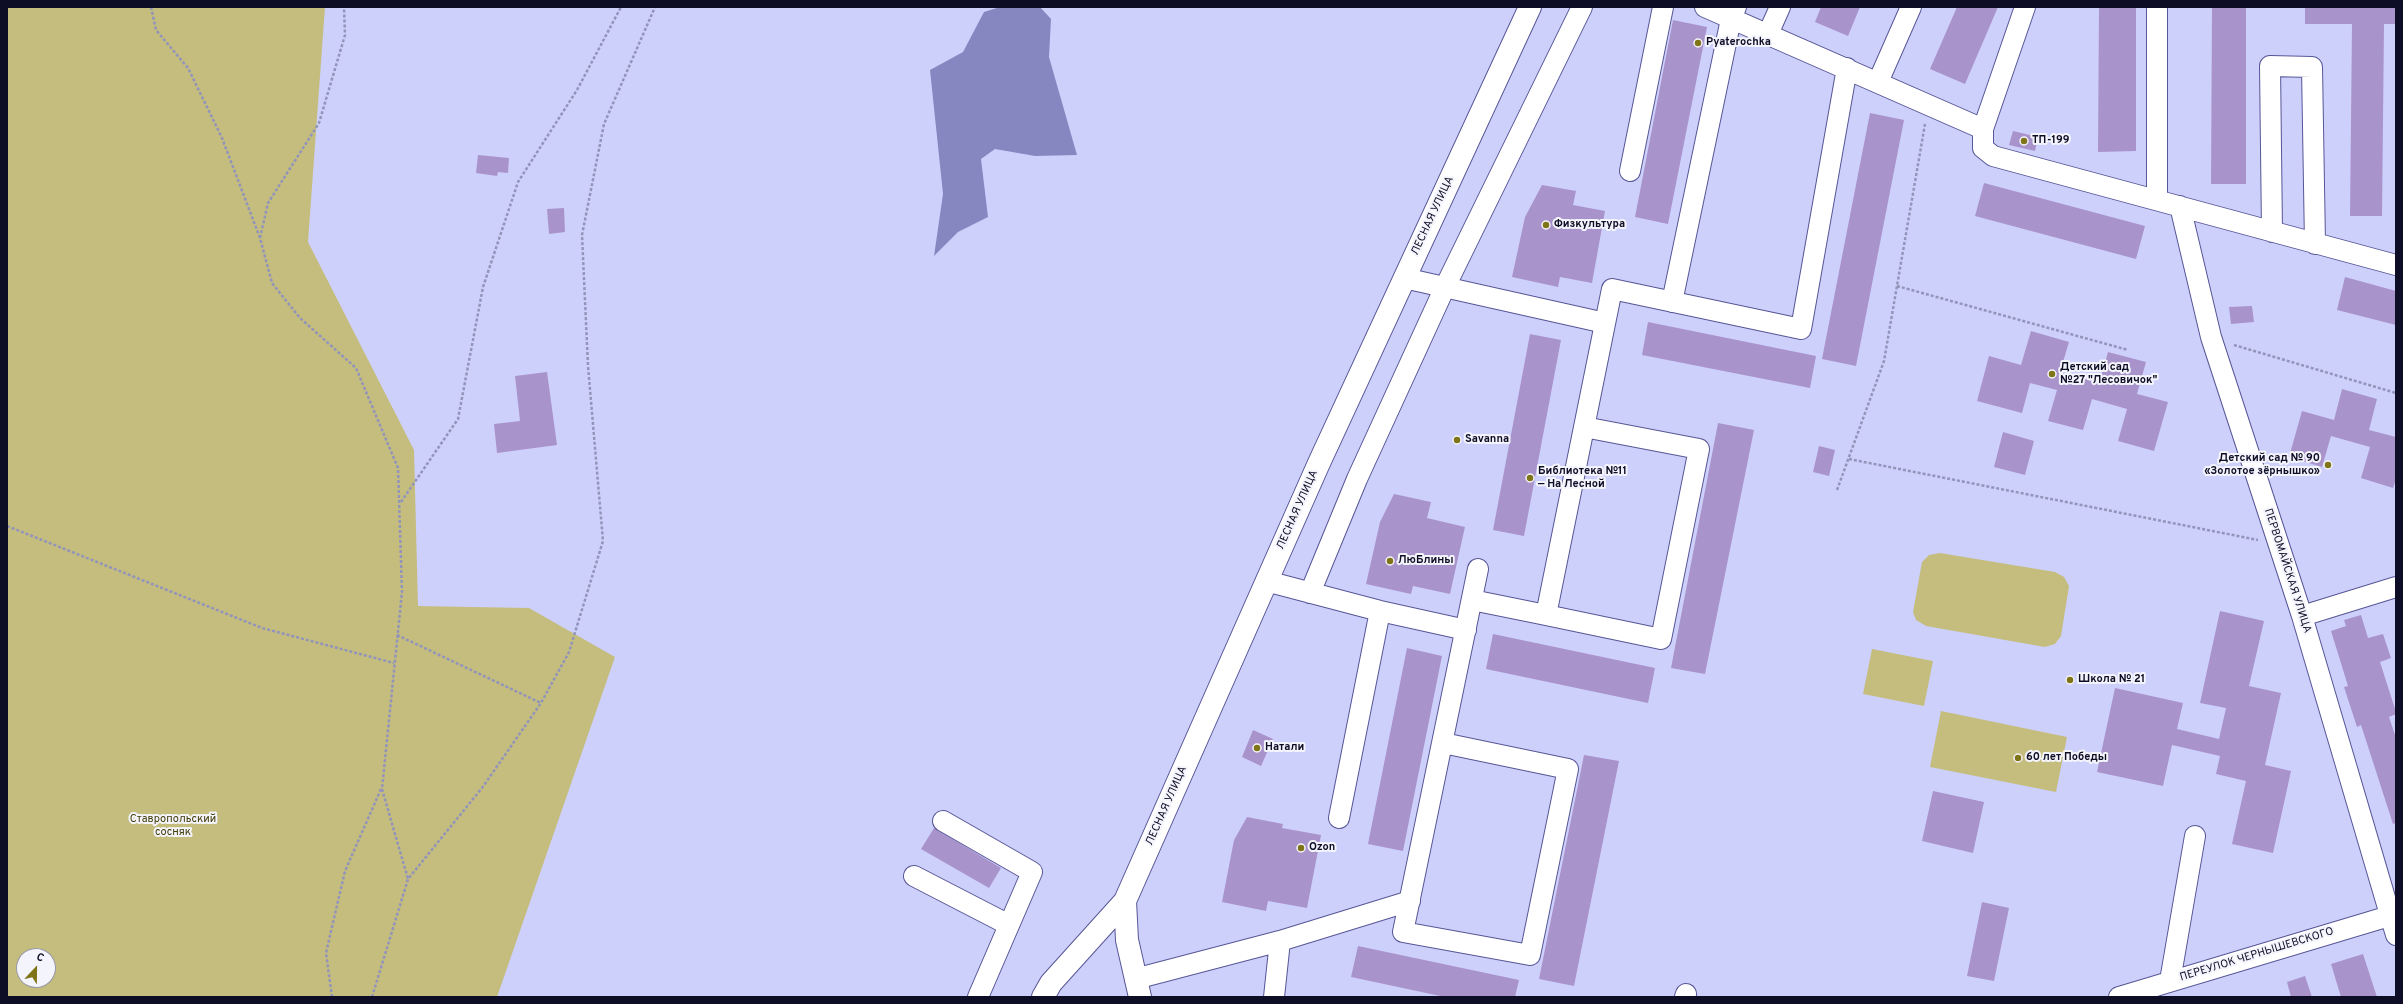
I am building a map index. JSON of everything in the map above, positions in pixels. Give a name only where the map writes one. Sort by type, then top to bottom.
[{"type":"main road","name":"ЛЕСНАЯ УЛИЦА","points":[[1043,997],[1051,983],[1125,901],[1266,581],[1404,278],[1530,7]]},
{"type":"main road","points":[[1125,901],[1127,940],[1137,988]]},
{"type":"street","points":[[1310,592],[1357,479],[1445,287],[1582,7]]},
{"type":"street","points":[[1630,171],[1663,7]]},
{"type":"street","points":[[1705,7],[1734,13],[1768,34],[1983,129]]},
{"type":"street","points":[[1768,34],[1780,7]]},
{"type":"street","points":[[1878,82],[1911,7]]},
{"type":"street","points":[[2025,7],[1983,129],[1983,148],[1993,156],[2396,265]]},
{"type":"street","points":[[2157,7],[2157,200]]},
{"type":"street","points":[[1672,302],[1734,13]]},
{"type":"street","points":[[2272,232],[2270,66],[2312,67],[2315,244]]},
{"type":"street","points":[[1546,615],[1612,289],[1801,328],[1846,68]]},
{"type":"street","name":"ПЕРВОМАЙСКАЯ УЛИЦА","points":[[2180,206],[2211,337],[2302,616],[2393,915],[2396,935]]},
{"type":"street","points":[[1404,278],[1605,323]]},
{"type":"street","points":[[1472,600],[1661,639],[1699,449],[1584,427]]},
{"type":"street","points":[[1443,743],[1568,769],[1530,955],[1403,932],[1478,569]]},
{"type":"street","points":[[1266,581],[1380,611],[1466,630]]},
{"type":"street","points":[[2302,616],[2396,587]]},
{"type":"street","points":[[1339,818],[1380,611]]},
{"type":"street","points":[[943,821],[1032,872],[978,997]]},
{"type":"street","points":[[2170,981],[2195,836]]},
{"type":"street","points":[[914,876],[1009,925]]},
{"type":"street","points":[[1137,988],[1280,941],[1410,901]]},
{"type":"street","name":"ПЕРЕУЛОК ЧЕРНЫШЕВСКОГО","points":[[2119,997],[2393,915]]},
{"type":"street","points":[[1274,997],[1280,941]]},
{"type":"path","points":[[151,7],[156,30],[188,68],[222,138],[260,238],[272,283],[300,318],[356,368],[398,468],[401,502],[402,592],[382,788],[345,870],[326,952],[332,997]]},
{"type":"path","points":[[260,238],[268,203],[319,123],[345,35],[344,7]]},
{"type":"path","points":[[401,502],[458,419],[483,287],[518,182],[577,90],[621,7]]},
{"type":"path","points":[[372,997],[408,880],[482,788],[541,703],[569,652],[603,542],[588,366],[582,235],[604,124],[655,7]]},
{"type":"path","points":[[1837,490],[1884,360],[1929,104]]},
{"type":"path","points":[[1897,286],[2128,350]]},
{"type":"path","points":[[2211,337],[2396,393]]},
{"type":"path","points":[[1849,459],[2278,544]]},
{"type":"path","points":[[7,526],[262,628],[394,663]]},
{"type":"path","points":[[397,635],[541,703]]},
{"type":"path","points":[[382,788],[408,880]]},
{"type":"green space","name":"Ставропольский сосняк","points":[[7,7],[325,7],[308,242],[414,450],[418,606],[529,608],[615,657],[497,997],[7,997]]},
{"type":"green space","points":[[1940,553],[2055,572],[2064,577],[2069,586],[2061,636],[2055,644],[2045,647],[1926,626],[1916,620],[1913,612],[1922,562],[1929,555]]},
{"type":"green space","points":[[1872,649],[1933,661],[1924,706],[1863,694]]},
{"type":"green space","points":[[1941,711],[2067,737],[2056,792],[1930,767]]},
{"type":"water","points":[[1000,7],[1040,7],[1051,19],[1049,57],[1077,155],[1035,156],[995,149],[981,159],[988,217],[958,232],[934,256],[943,194],[930,70],[963,52],[984,12]]},
{"type":"building","points":[[1821,7],[1860,7],[1848,36],[1815,22]]},
{"type":"building","points":[[1957,7],[1998,7],[1965,84],[1930,69]]},
{"type":"building","points":[[2099,7],[2136,7],[2136,151],[2098,152]]},
{"type":"building","points":[[2212,7],[2246,7],[2246,184],[2211,184]]},
{"type":"building","points":[[2305,7],[2396,7],[2396,24],[2384,24],[2382,216],[2350,216],[2352,24],[2305,24]]},
{"type":"building","points":[[1673,20],[1707,27],[1668,224],[1635,217]]},
{"type":"building","points":[[1870,113],[1904,120],[1856,366],[1822,359]]},
{"type":"building","name":"ТП-199","points":[[2013,131],[2038,137],[2035,151],[2009,145]]},
{"type":"building","points":[[478,155],[509,158],[508,173],[498,172],[497,176],[476,173]]},
{"type":"building","points":[[1984,183],[2145,226],[2136,259],[1975,216]]},
{"type":"building","points":[[1542,185],[1576,191],[1573,205],[1605,211],[1592,283],[1560,277],[1558,287],[1512,277],[1525,217]]},
{"type":"building","points":[[564,208],[565,232],[549,234],[547,209]]},
{"type":"building","points":[[2345,277],[2396,291],[2396,325],[2337,310]]},
{"type":"building","points":[[2252,306],[2254,322],[2231,324],[2229,307]]},
{"type":"building","points":[[1648,322],[1816,356],[1810,388],[1642,355]]},
{"type":"building","points":[[2031,331],[2069,342],[2060,372],[2099,383],[2108,352],[2146,362],[2137,394],[2168,402],[2154,451],[2118,441],[2127,409],[2092,399],[2083,430],[2048,421],[2057,390],[2030,383],[2022,413],[1977,401],[1989,356],[2021,365]]},
{"type":"building","points":[[1530,334],[1561,340],[1524,536],[1493,530]]},
{"type":"building","points":[[547,372],[557,445],[497,453],[494,424],[520,421],[515,376]]},
{"type":"building","points":[[2342,389],[2377,399],[2369,430],[2396,437],[2396,479],[2393,488],[2361,478],[2370,447],[2331,436],[2322,467],[2289,457],[2302,411],[2334,420]]},
{"type":"building","points":[[1718,423],[1754,430],[1705,674],[1671,668]]},
{"type":"building","points":[[2003,432],[2034,441],[2025,475],[1994,467]]},
{"type":"building","points":[[1819,446],[1835,450],[1829,476],[1813,472]]},
{"type":"building","points":[[1394,494],[1431,502],[1427,518],[1465,527],[1450,594],[1413,586],[1411,594],[1366,584],[1380,522]]},
{"type":"building","points":[[2220,611],[2264,621],[2249,686],[2281,693],[2265,765],[2291,771],[2273,853],[2232,844],[2246,781],[2216,774],[2220,756],[2172,745],[2163,786],[2097,772],[2115,688],[2183,703],[2177,729],[2219,739],[2226,708],[2200,703]]},
{"type":"building","points":[[2361,615],[2368,638],[2383,634],[2391,658],[2380,662],[2396,712],[2396,714],[2389,717],[2396,738],[2396,823],[2393,824],[2361,725],[2357,727],[2344,687],[2348,686],[2331,631],[2346,626],[2344,620]]},
{"type":"building","points":[[1493,634],[1655,668],[1648,703],[1486,669]]},
{"type":"building","points":[[1407,648],[1442,656],[1403,851],[1368,844]]},
{"type":"building","name":"Натали","points":[[1253,730],[1273,739],[1261,766],[1242,757]]},
{"type":"building","points":[[1584,755],[1619,761],[1574,986],[1539,979]]},
{"type":"building","points":[[1933,791],[1984,802],[1973,853],[1922,841]]},
{"type":"building","points":[[1247,817],[1283,824],[1282,828],[1321,835],[1307,908],[1268,901],[1266,911],[1222,902],[1234,840]]},
{"type":"building","points":[[934,828],[1001,868],[989,888],[921,849]]},
{"type":"building","points":[[1982,902],[2009,908],[1994,981],[1967,976]]},
{"type":"building","points":[[1358,946],[1519,980],[1515,997],[1445,997],[1351,977]]},
{"type":"building","points":[[2363,954],[2377,997],[2341,997],[2331,964]]},
{"type":"building","points":[[2305,976],[2312,997],[2291,997],[2287,982]]},
{"type":"place","name":"Pyaterochka","points":[[1698,43]]},
{"type":"place","name":"ТП-199","points":[[2024,141]]},
{"type":"place","name":"Физкультура","points":[[1546,225]]},
{"type":"place","name":"Детский сад №27 \"Лесовичок\"","points":[[2052,374]]},
{"type":"place","name":"Savanna","points":[[1457,440]]},
{"type":"place","name":"Детский сад № 90 «Золотое зёрнышко»","points":[[2328,465]]},
{"type":"place","name":"Библиотека №11 — На Лесной","points":[[1530,478]]},
{"type":"place","name":"ЛюБлины","points":[[1390,561]]},
{"type":"place","name":"Школа № 21","points":[[2070,680]]},
{"type":"place","name":"Натали","points":[[1257,748]]},
{"type":"place","name":"60 лет Победы","points":[[2018,758]]},
{"type":"place","name":"Ozon","points":[[1301,848]]}]
